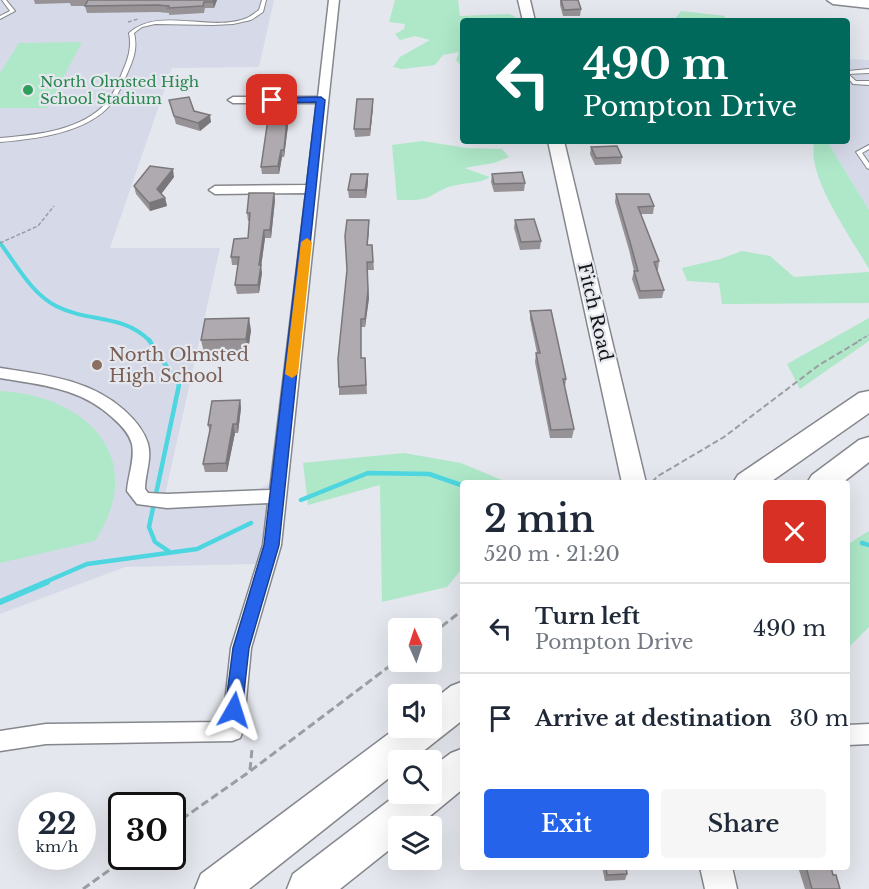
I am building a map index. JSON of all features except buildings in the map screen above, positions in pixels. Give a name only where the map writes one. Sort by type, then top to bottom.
[{"type":"highway","points":[[751,480],[869,400]]},
{"type":"highway","points":[[826,480],[869,447]]},
{"type":"highway","points":[[442,714],[460,700]]},
{"type":"highway","points":[[216,889],[412,738]]},
{"type":"highway","points":[[442,782],[460,768]]},
{"type":"highway","points":[[308,889],[415,804]]},
{"type":"street","points":[[0,741],[46,734],[231,731],[241,648],[272,545],[334,0]]},
{"type":"street","points":[[524,0],[527,18]]},
{"type":"street","points":[[833,0],[869,4]]},
{"type":"street","points":[[233,100],[321,100]]},
{"type":"street","name":"Fitch Road","points":[[557,144],[633,480]]},
{"type":"street","points":[[215,190],[313,189]]},
{"type":"street","points":[[0,373],[70,384],[103,400],[116,411],[136,433],[141,460],[136,491],[140,498],[155,501],[278,496]]},
{"type":"street","points":[[850,735],[869,734]]},
{"type":"street","points":[[717,870],[721,889]]},
{"type":"lane","points":[[0,18],[13,11],[4,0]]},
{"type":"lane","points":[[0,140],[53,132],[80,122],[102,110],[114,96],[133,54],[135,44],[131,33],[138,27],[154,24],[247,21],[261,11],[264,0]]},
{"type":"lane","points":[[850,74],[869,71]]},
{"type":"lane","points":[[850,77],[855,83],[869,83]]},
{"type":"lane","points":[[869,147],[859,152],[869,167]]},
{"type":"path","points":[[0,243],[36,228],[45,221],[54,206]]},
{"type":"path","points":[[654,480],[724,437],[826,360],[869,335]]},
{"type":"path","points":[[442,626],[460,612]]},
{"type":"path","points":[[186,816],[249,772],[388,667]]},
{"type":"path","points":[[249,772],[252,749]]},
{"type":"path","points":[[83,889],[109,870]]},
{"type":"shaded area","name":"North Olmsted High School","points":[[0,0],[274,0],[259,67],[172,68],[110,248],[220,248],[165,495],[257,491],[271,482],[258,564],[125,567],[0,614]]},
{"type":"shaded area","points":[[850,59],[869,60],[869,210],[829,144],[850,144]]},
{"type":"green space","points":[[395,0],[458,0],[460,16],[509,14],[516,17],[460,18],[460,65],[456,60],[459,52],[443,55],[435,65],[402,69],[393,67],[400,57],[430,40],[415,36],[400,40],[395,34],[404,29],[405,24],[389,22]]},
{"type":"green space","points":[[681,11],[725,16],[724,18],[676,18]]},
{"type":"green space","name":"North Olmsted High School Stadium","points":[[82,42],[47,108],[0,108],[0,73],[19,43]]},
{"type":"green space","points":[[422,141],[467,148],[502,149],[509,157],[494,163],[464,168],[490,177],[482,181],[449,187],[423,199],[397,200],[392,145]]},
{"type":"green space","points":[[812,144],[829,144],[869,210],[869,269],[824,191],[814,159]]},
{"type":"green space","points":[[742,251],[770,256],[794,277],[869,272],[869,303],[722,304],[719,283],[687,281],[682,268]]},
{"type":"green space","points":[[869,318],[869,341],[800,389],[787,364]]},
{"type":"green space","points":[[0,391],[31,395],[59,405],[83,419],[100,436],[112,458],[115,483],[110,511],[95,541],[0,563]]},
{"type":"green space","points":[[404,453],[461,463],[502,480],[460,480],[460,572],[447,587],[382,602],[380,485],[308,505],[303,463]]},
{"type":"green space","points":[[869,531],[869,627],[850,646],[850,543]]},
{"type":"waterway","points":[[0,243],[39,294],[56,306],[81,315],[128,326],[149,340]]},
{"type":"waterway","points":[[149,340],[179,385],[149,527],[155,542],[170,552]]},
{"type":"waterway","points":[[301,500],[368,473],[429,474],[460,485]]},
{"type":"waterway","points":[[43,583],[87,564],[197,549],[251,523]]},
{"type":"waterway","points":[[862,543],[869,545]]},
{"type":"waterway","points":[[0,602],[47,582]]},
{"type":"slow traffic","points":[[292,374],[307,242]]},
{"type":"place","name":"North Olmsted High School Stadium","points":[[28,90]]},
{"type":"place","name":"North Olmsted High School","points":[[97,365]]},
{"type":"route","points":[[234,710],[241,648],[272,545],[321,100],[272,100]]}]
